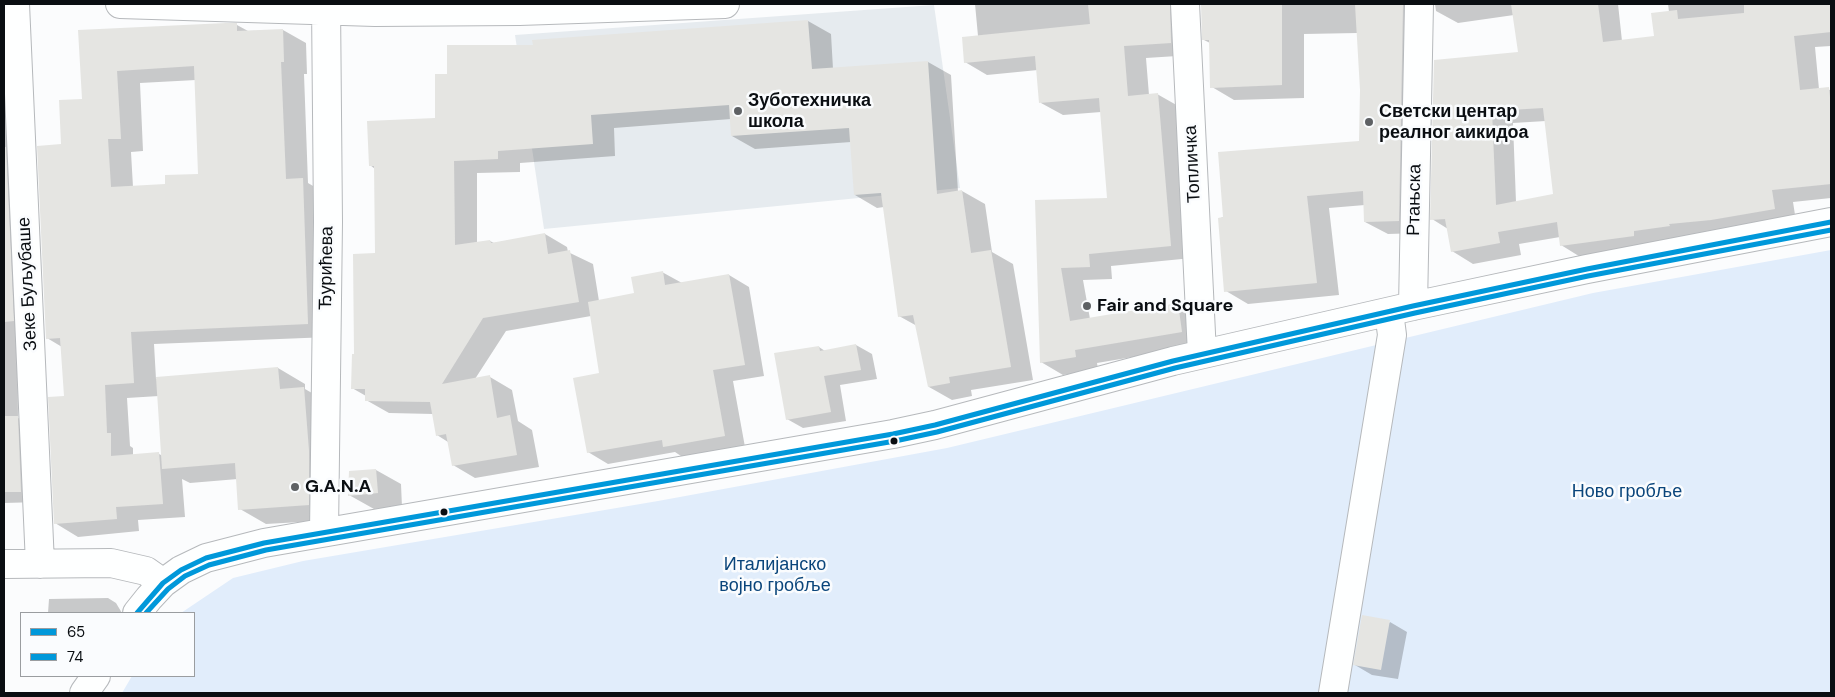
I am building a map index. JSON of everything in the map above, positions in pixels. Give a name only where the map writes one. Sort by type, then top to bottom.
[{"type":"street","name":"Зеке Буљубаше","points":[[15,4],[40,564]]},
{"type":"street","points":[[120,4],[518,11],[725,4]]},
{"type":"street","name":"Топличка","points":[[1185,4],[1202,354]]},
{"type":"street","name":"Ртањска","points":[[1333,693],[1392,335],[1401,309],[1419,4]]},
{"type":"street","name":"Ђурићева","points":[[324,532],[328,222],[326,8]]},
{"type":"street","points":[[138,612],[164,583],[181,570],[206,558],[264,543],[910,431],[1202,354],[1597,267],[1831,222]]},
{"type":"street","points":[[4,564],[111,563],[146,571],[164,583]]},
{"type":"street","points":[[84,693],[95,677]]},
{"type":"shaded area","name":"Зуботехничка школа","points":[[934,5],[960,188],[544,229],[515,35]]},
{"type":"green space","name":"Ново гробље","points":[[1831,250],[1831,693],[122,693],[131,677],[195,677],[195,612],[182,612],[233,578],[303,561],[658,501],[947,448],[1593,293]]},
{"type":"building","points":[[1088,4],[1170,4],[1171,43],[1124,46],[1128,96],[1158,93],[1171,246],[1089,254],[1090,267],[1061,268],[1070,321],[1178,303],[1182,332],[1075,350],[1076,357],[1040,363],[1035,200],[1107,198],[1099,98],[1039,103],[1035,56],[964,63],[962,37],[1090,24]]},
{"type":"building","points":[[1201,4],[1282,4],[1282,85],[1210,88],[1209,40],[1202,40]]},
{"type":"building","points":[[1355,4],[1403,4],[1399,221],[1364,222],[1363,191],[1307,196],[1317,283],[1224,292],[1218,218],[1223,217],[1218,152],[1359,141],[1360,90]]},
{"type":"building","points":[[1511,4],[1598,4],[1603,42],[1654,36],[1651,13],[1677,10],[1678,19],[1744,13],[1744,4],[1831,4],[1831,32],[1794,36],[1800,90],[1829,87],[1831,108],[1831,184],[1772,190],[1775,209],[1711,220],[1669,224],[1670,226],[1634,231],[1634,236],[1560,246],[1557,222],[1498,232],[1500,243],[1451,252],[1445,219],[1430,220],[1434,60],[1518,52]],"holes":[[[1543,108],[1553,194],[1496,205],[1492,111]]]},
{"type":"building","points":[[808,20],[812,69],[928,61],[937,194],[962,190],[971,253],[991,250],[1011,367],[949,377],[950,383],[928,387],[913,315],[898,317],[881,193],[854,195],[849,128],[731,136],[729,105],[591,115],[593,144],[498,151],[498,159],[454,161],[455,245],[490,240],[491,243],[545,233],[548,254],[570,250],[579,302],[483,318],[442,384],[490,375],[497,418],[510,415],[517,455],[452,466],[446,434],[436,436],[430,402],[365,401],[365,389],[351,389],[352,354],[354,354],[353,254],[375,253],[374,166],[369,166],[367,121],[435,118],[435,74],[447,74],[447,45],[533,45],[532,40]]},
{"type":"building","points":[[226,23],[237,23],[237,31],[283,29],[284,62],[281,62],[286,179],[303,178],[308,324],[131,332],[134,383],[105,385],[107,433],[111,433],[111,456],[159,452],[163,504],[116,507],[117,519],[54,524],[48,397],[64,396],[60,338],[46,339],[37,146],[61,144],[59,100],[82,99],[78,30]],"holes":[[[194,66],[198,174],[165,175],[165,184],[111,187],[108,139],[121,139],[117,71]]]},
{"type":"building","points":[[4,147],[6,147],[14,321],[4,322]]},
{"type":"building","points":[[663,271],[665,285],[729,274],[745,365],[713,370],[725,436],[663,447],[662,440],[587,453],[573,378],[599,373],[588,302],[634,293],[631,277]]},
{"type":"building","points":[[856,344],[861,370],[824,376],[831,412],[786,420],[774,353],[819,346],[820,351]]},
{"type":"building","points":[[278,367],[280,389],[304,387],[309,451],[309,505],[238,510],[235,463],[162,469],[156,377]]},
{"type":"building","points":[[4,416],[18,416],[21,492],[4,492]]},
{"type":"building","points":[[376,469],[378,493],[348,496],[349,471]]},
{"type":"building","points":[[1362,615],[1390,620],[1381,670],[1353,665]]},
{"type":"transit line","name":"65","points":[[138,612],[163,583],[181,570],[206,558],[264,543],[893,434],[935,425],[1173,361],[1413,306],[1587,269],[1831,222]]},
{"type":"transit line","name":"74","points":[[147,612],[168,589],[185,576],[209,565],[266,550],[895,441],[937,432],[1175,368],[1415,313],[1588,276],[1831,230]]},
{"type":"place","name":"Зуботехничка школа","points":[[738,111]]},
{"type":"place","name":"Светски центар реалног аикидоа","points":[[1369,122]]},
{"type":"place","name":"Fair and Square","points":[[1087,306]]},
{"type":"place","name":"G.A.N.A","points":[[295,487]]},
{"type":"park label","name":"Италијанско војно гробље","points":[[775,575]]}]
